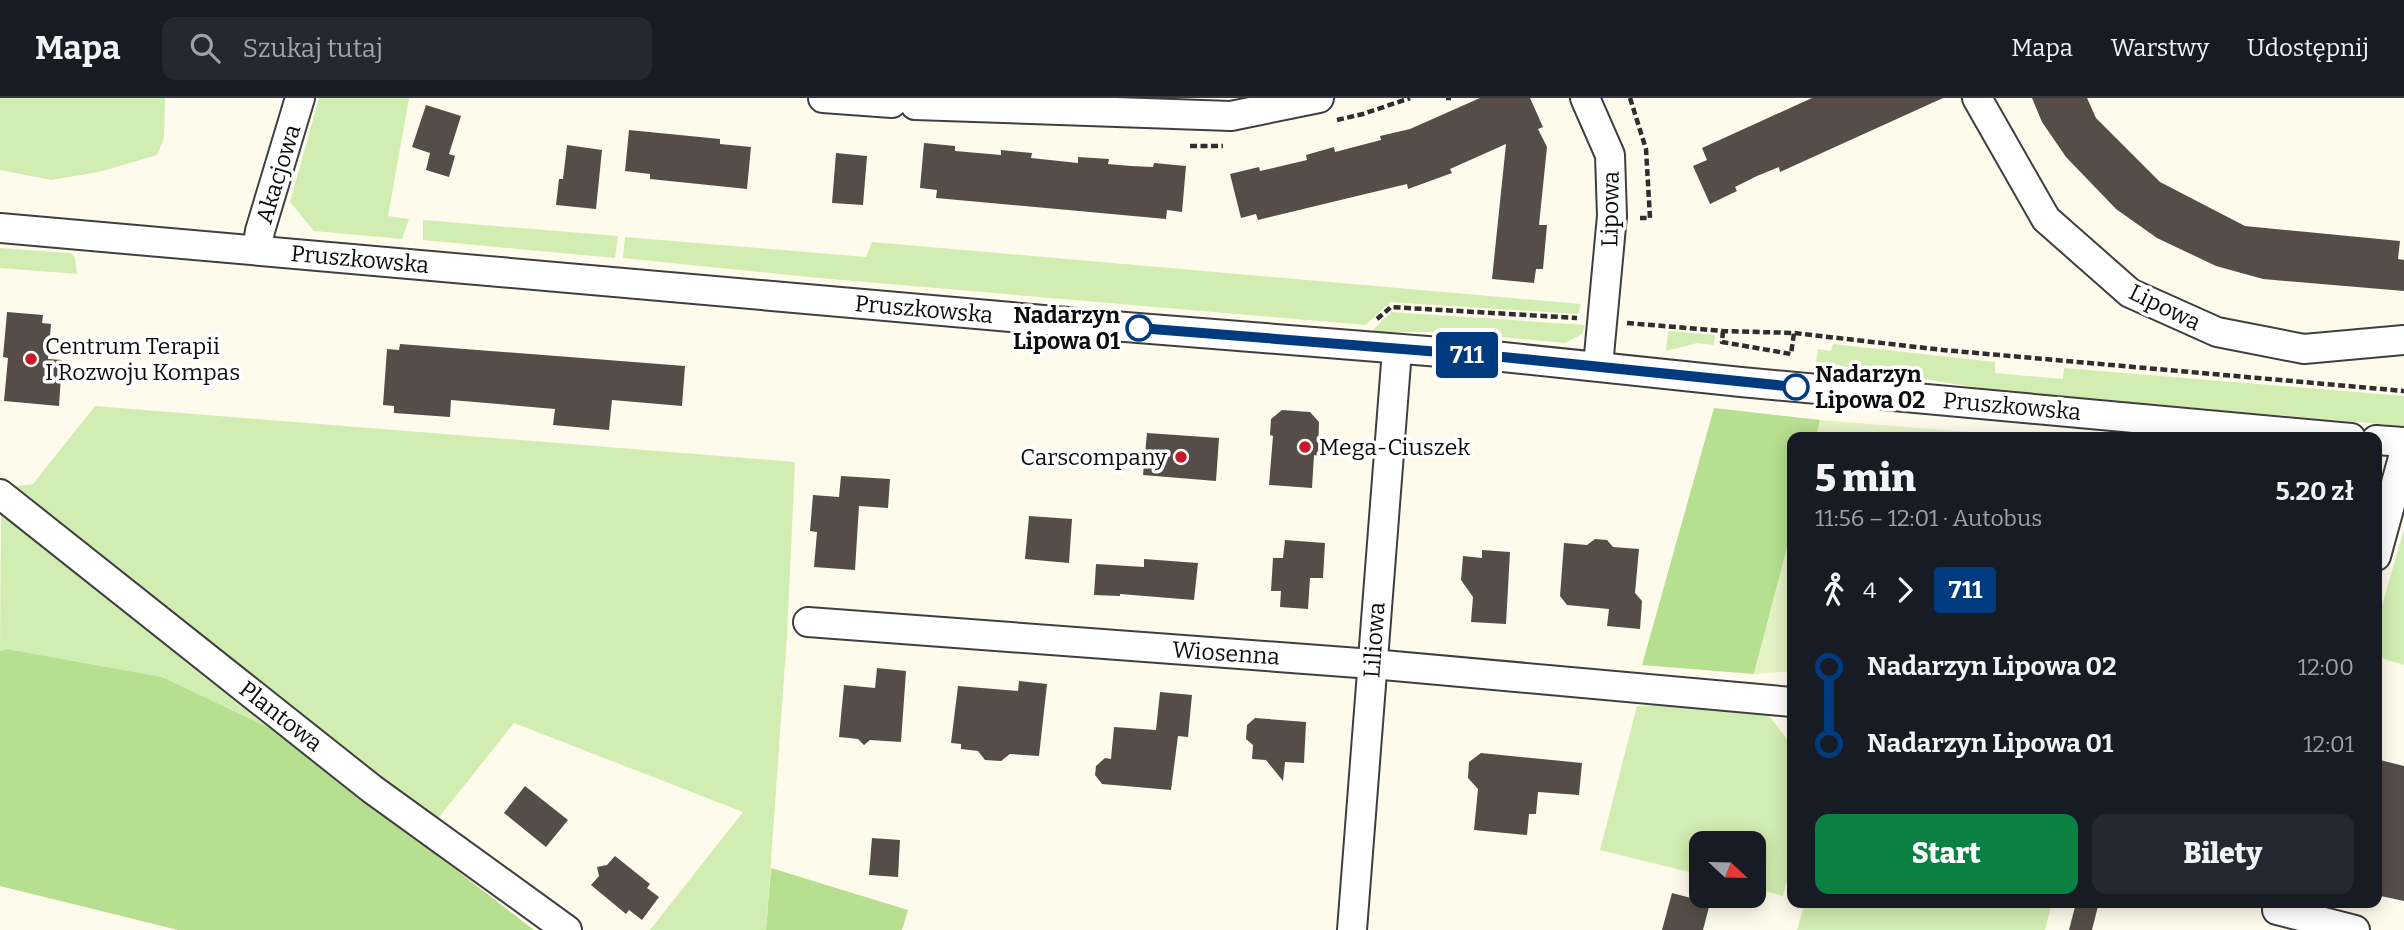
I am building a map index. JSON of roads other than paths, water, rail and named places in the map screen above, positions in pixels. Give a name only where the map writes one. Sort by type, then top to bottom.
[{"type":"street","name":"Akacjowa","points":[[257,249],[300,98]]},
{"type":"street","points":[[823,98],[904,104],[978,102],[1231,116],[1319,98]]},
{"type":"street","name":"Lipowa","points":[[1586,98],[1611,155],[1612,216],[1598,366]]},
{"type":"street","name":"Lipowa","points":[[1978,98],[2046,219],[2130,293],[2217,332],[2304,349],[2404,340]]},
{"type":"street","name":"Pruszkowska","points":[[0,228],[1598,366],[2286,432]]},
{"type":"street","name":"Liliowa","points":[[1352,930],[1397,350]]},
{"type":"street","points":[[2382,440],[2404,442]]},
{"type":"street","points":[[2382,543],[2397,511],[2404,454]]},
{"type":"street","name":"Plantowa","points":[[0,494],[372,789],[567,930]]},
{"type":"street","name":"Wiosenna","points":[[808,622],[1372,664],[1787,702]]},
{"type":"street","points":[[2276,914],[2355,930]]},
{"type":"place","name":"Nadarzyn Lipowa 01","points":[[1139,328]]},
{"type":"place","name":"Centrum Terapii I Rozwoju Kompas","points":[[31,359]]},
{"type":"place","name":"Nadarzyn Lipowa 02","points":[[1796,387]]},
{"type":"place","name":"Mega-Ciuszek","points":[[1305,447]]},
{"type":"place","name":"Carscompany","points":[[1181,457]]}]
